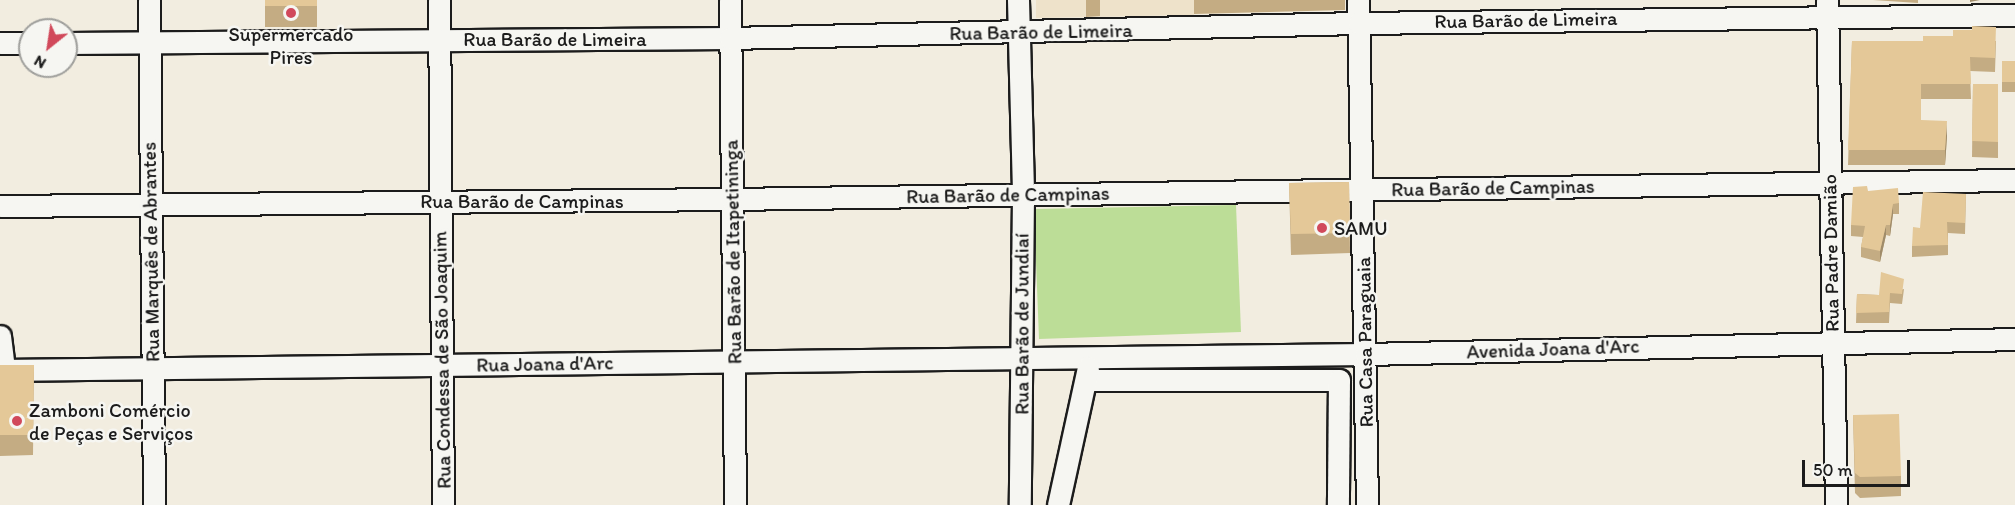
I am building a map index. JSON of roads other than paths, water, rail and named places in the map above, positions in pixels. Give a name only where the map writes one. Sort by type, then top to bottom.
[{"type":"street","name":"Rua Marquês de Abrantes","points":[[149,0],[154,505]]},
{"type":"street","name":"Rua Condessa de São Joaquim","points":[[439,0],[443,505]]},
{"type":"street","name":"Rua Barão de Itapetininga","points":[[730,0],[735,505]]},
{"type":"street","name":"Rua Barão de Jundiaí","points":[[1018,0],[1023,195],[1020,505]]},
{"type":"street","name":"Rua Casa Paraguaia","points":[[1359,0],[1367,505]]},
{"type":"street","name":"Rua Barão de Limeira","points":[[78,43],[730,38],[1018,33],[1827,8],[2015,15]]},
{"type":"street","name":"Rua Padre Damião","points":[[1827,8],[1836,505]]},
{"type":"street","points":[[0,43],[18,43]]},
{"type":"street","name":"Rua Barão de Campinas","points":[[0,206],[731,199],[2015,180]]},
{"type":"street","points":[[0,336],[2,370]]},
{"type":"street","name":"Avenida Joana d'Arc","points":[[1090,358],[2015,339]]},
{"type":"street","points":[[1058,505],[1090,358]]},
{"type":"street","name":"Rua Joana d'Arc","points":[[2,370],[1090,358]]},
{"type":"street","points":[[1086,380],[1339,380],[1338,505]]},
{"type":"place","name":"Supermercado Pires","points":[[291,13]]},
{"type":"place","name":"SAMU","points":[[1322,228]]},
{"type":"place","name":"Zamboni Comércio de Peças e Serviços","points":[[17,421]]}]
